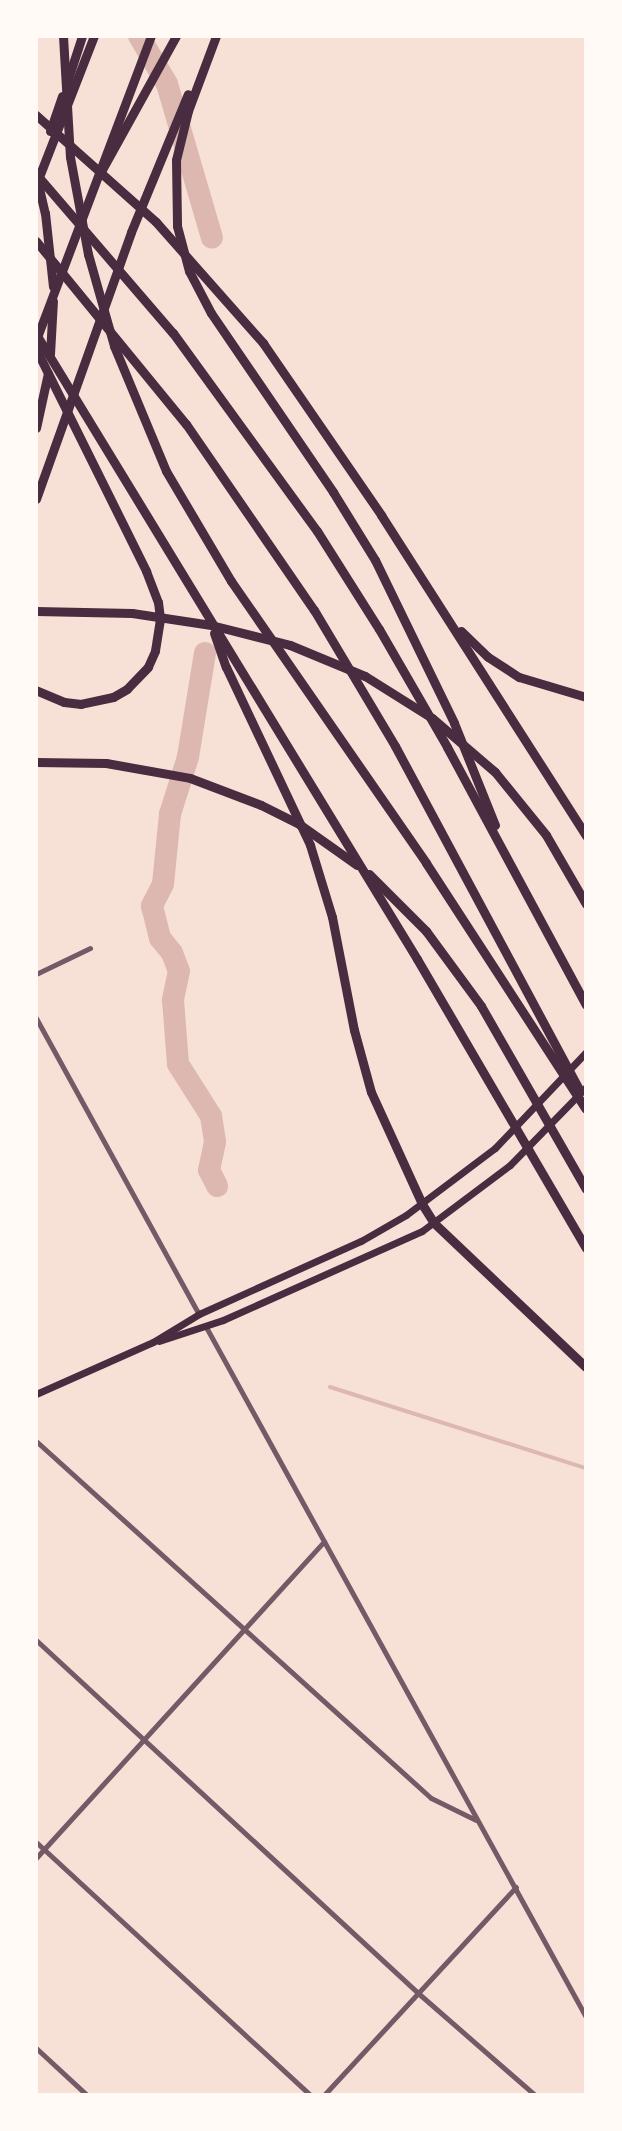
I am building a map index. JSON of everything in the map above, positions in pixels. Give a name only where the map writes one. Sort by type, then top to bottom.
[{"type":"highway","points":[[63,36],[65,110],[77,204],[100,299],[130,389],[186,508],[231,581],[426,863],[586,1109]]},
{"type":"highway","points":[[36,428],[47,381],[53,297],[45,213],[36,174],[82,36]]},
{"type":"highway","points":[[36,183],[94,36]]},
{"type":"highway","points":[[151,36],[36,337],[482,1068],[586,1248]]},
{"type":"highway","points":[[92,184],[108,163],[176,36]]},
{"type":"highway","points":[[216,36],[188,111],[176,160],[175,204],[182,250],[211,313],[355,526],[394,598],[454,723],[513,869]]},
{"type":"highway","points":[[36,499],[135,220],[216,36]]},
{"type":"highway","points":[[36,115],[118,185],[230,301],[294,385],[586,836]]},
{"type":"highway","points":[[36,174],[156,312],[288,488],[386,640],[586,1005]]},
{"type":"highway","points":[[36,241],[186,424],[314,610],[402,759],[586,1101]]},
{"type":"highway","points":[[36,349],[146,571],[160,619],[155,651],[148,667],[127,689],[105,700],[81,704],[64,702],[36,690]]},
{"type":"highway","points":[[410,561],[462,631],[488,657],[538,685],[586,697]]},
{"type":"highway","points":[[36,611],[132,613],[211,625],[290,645],[365,676],[432,718],[495,772],[546,835],[586,904]]},
{"type":"highway","points":[[207,614],[226,667],[310,845],[332,917],[354,1030],[371,1092],[422,1204],[434,1223],[586,1367]]},
{"type":"highway","points":[[36,762],[106,763],[190,778],[261,805],[299,824],[366,872],[416,921],[481,1006],[586,1189]]},
{"type":"main road","points":[[36,1394],[153,1342],[199,1314],[361,1241],[422,1204],[505,1139],[586,1052]]},
{"type":"main road","points":[[153,1342],[206,1327],[434,1223],[520,1156],[586,1087]]},
{"type":"street","points":[[36,974],[90,948]]},
{"type":"street","points":[[36,1018],[199,1314]]},
{"type":"street","points":[[206,1327],[586,2017]]},
{"type":"street","points":[[36,1441],[431,1798],[477,1820]]},
{"type":"street","points":[[36,1858],[324,1541]]},
{"type":"street","points":[[36,1640],[418,1993],[535,2095]]},
{"type":"street","points":[[36,1842],[310,2095]]},
{"type":"street","points":[[324,2095],[516,1887]]},
{"type":"street","points":[[36,2048],[87,2095]]},
{"type":"waterway","points":[[139,36],[167,84],[212,238]]},
{"type":"waterway","points":[[205,653],[188,757],[170,814],[163,884],[152,906],[160,938],[172,953],[179,971],[173,1000],[178,1064],[211,1116],[215,1142],[209,1170],[217,1186]]},
{"type":"waterway","points":[[330,1387],[586,1468]]}]
